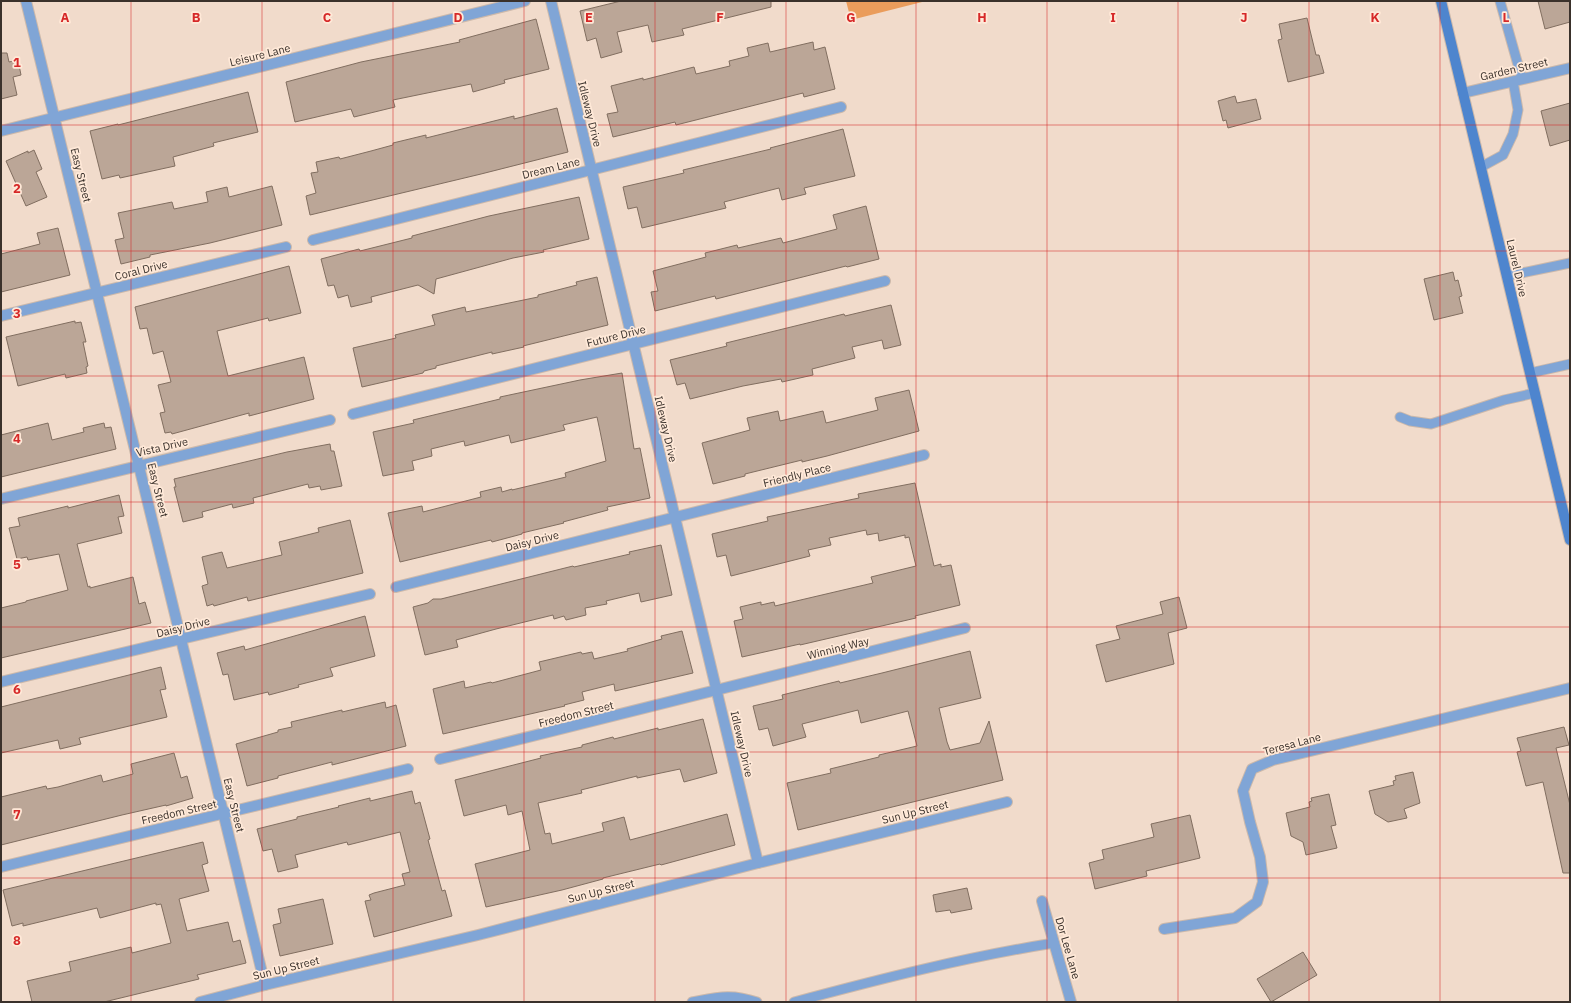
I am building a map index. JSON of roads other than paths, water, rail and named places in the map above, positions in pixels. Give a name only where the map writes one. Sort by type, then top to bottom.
[{"type":"street","name":"Easy Street","points":[[26,1],[140,465],[265,985]]},
{"type":"street","name":"Leisure Lane","points":[[1,131],[525,1]]},
{"type":"street","name":"Idleway Drive","points":[[551,1],[758,863]]},
{"type":"street","name":"Laurel Drive","points":[[1441,1],[1570,540]]},
{"type":"street","name":"Garden Street","points":[[1463,93],[1570,68]]},
{"type":"street","name":"Dream Lane","points":[[312,240],[842,107]]},
{"type":"street","name":"Coral Drive","points":[[1,316],[286,247]]},
{"type":"street","name":"Future Drive","points":[[353,414],[885,281]]},
{"type":"street","name":"Vista Drive","points":[[1,499],[330,420]]},
{"type":"street","name":"Friendly Place","points":[[675,518],[924,455]]},
{"type":"street","name":"Daisy Drive","points":[[396,587],[675,518]]},
{"type":"street","name":"Daisy Drive","points":[[1,682],[370,594]]},
{"type":"street","name":"Winning Way","points":[[716,691],[965,628]]},
{"type":"street","name":"Teresa Lane","points":[[1164,929],[1235,918],[1257,902],[1263,882],[1260,857],[1243,791],[1252,769],[1274,760],[1570,688]]},
{"type":"street","name":"Freedom Street","points":[[440,759],[716,691]]},
{"type":"street","name":"Freedom Street","points":[[1,867],[408,769]]},
{"type":"street","name":"Sun Up Street","points":[[200,1002],[265,985],[478,935],[758,863],[1007,802]]},
{"type":"street","name":"Dor Lee Lane","points":[[1042,901],[1071,1002]]},
{"type":"lane","points":[[1481,167],[1503,155],[1513,134],[1518,110],[1517,80],[1500,1]]},
{"type":"lane","points":[[1507,276],[1570,263]]},
{"type":"lane","points":[[1530,373],[1570,364]]},
{"type":"lane","points":[[1400,416],[1410,422],[1431,424],[1504,400],[1535,393]]},
{"type":"lane","points":[[794,1002],[888,977],[1028,947],[1054,943]]},
{"type":"lane","points":[[692,1002],[727,995],[757,1002]]}]
